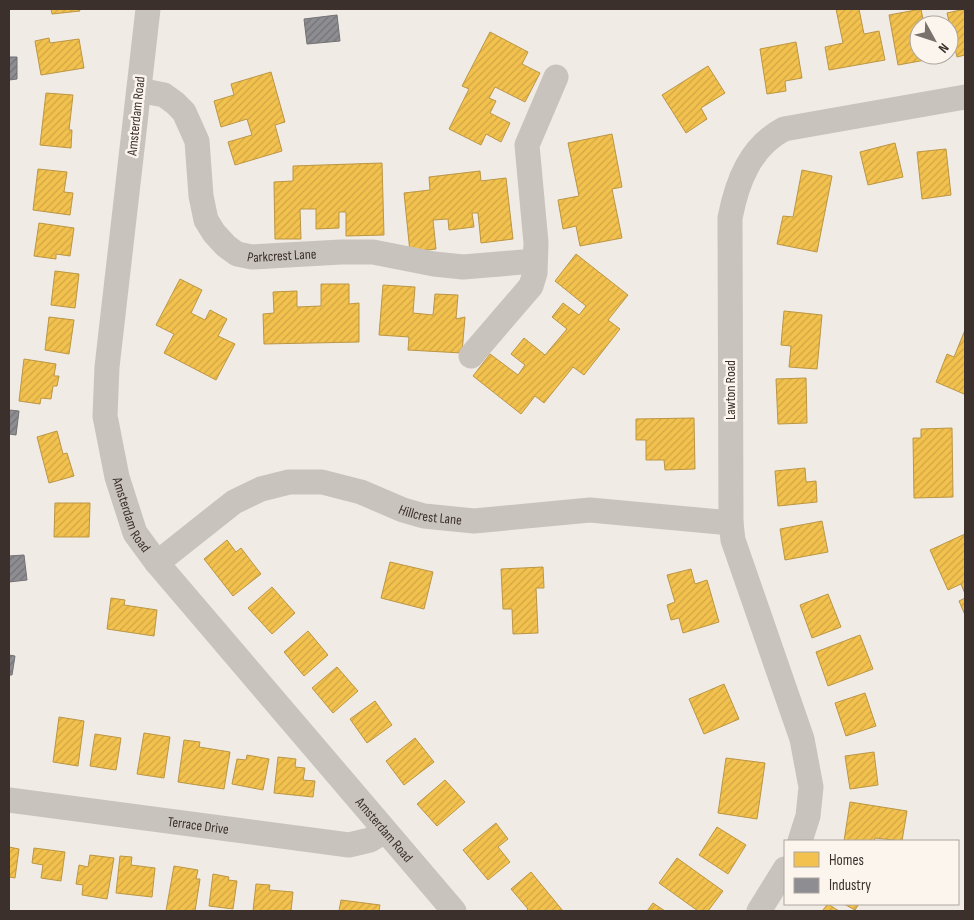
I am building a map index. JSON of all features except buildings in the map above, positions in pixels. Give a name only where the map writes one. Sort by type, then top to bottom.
[{"type":"street","name":"Amsterdam Road","points":[[148,9],[108,367],[105,416],[117,477],[135,534],[157,563],[454,911]]},
{"type":"street","points":[[471,356],[531,286],[535,273],[536,244],[527,144],[556,77]]},
{"type":"street","name":"Parkcrest Lane","points":[[139,90],[164,95],[184,112],[196,142],[201,196],[206,220],[214,233],[236,254],[252,257],[373,252],[434,264],[463,267],[535,261]]},
{"type":"street","name":"Lawton Road","points":[[800,840],[808,816],[811,787],[802,739],[733,540],[730,218],[734,197],[756,150],[772,136],[784,129],[965,97]]},
{"type":"street","name":"Hillcrest Lane","points":[[157,563],[234,502],[261,489],[289,482],[322,482],[360,492],[403,510],[424,516],[474,521],[590,510],[732,523]]},
{"type":"street","name":"Terrace Drive","points":[[9,800],[349,845],[370,840],[385,831]]},
{"type":"street","points":[[759,911],[784,871]]}]
